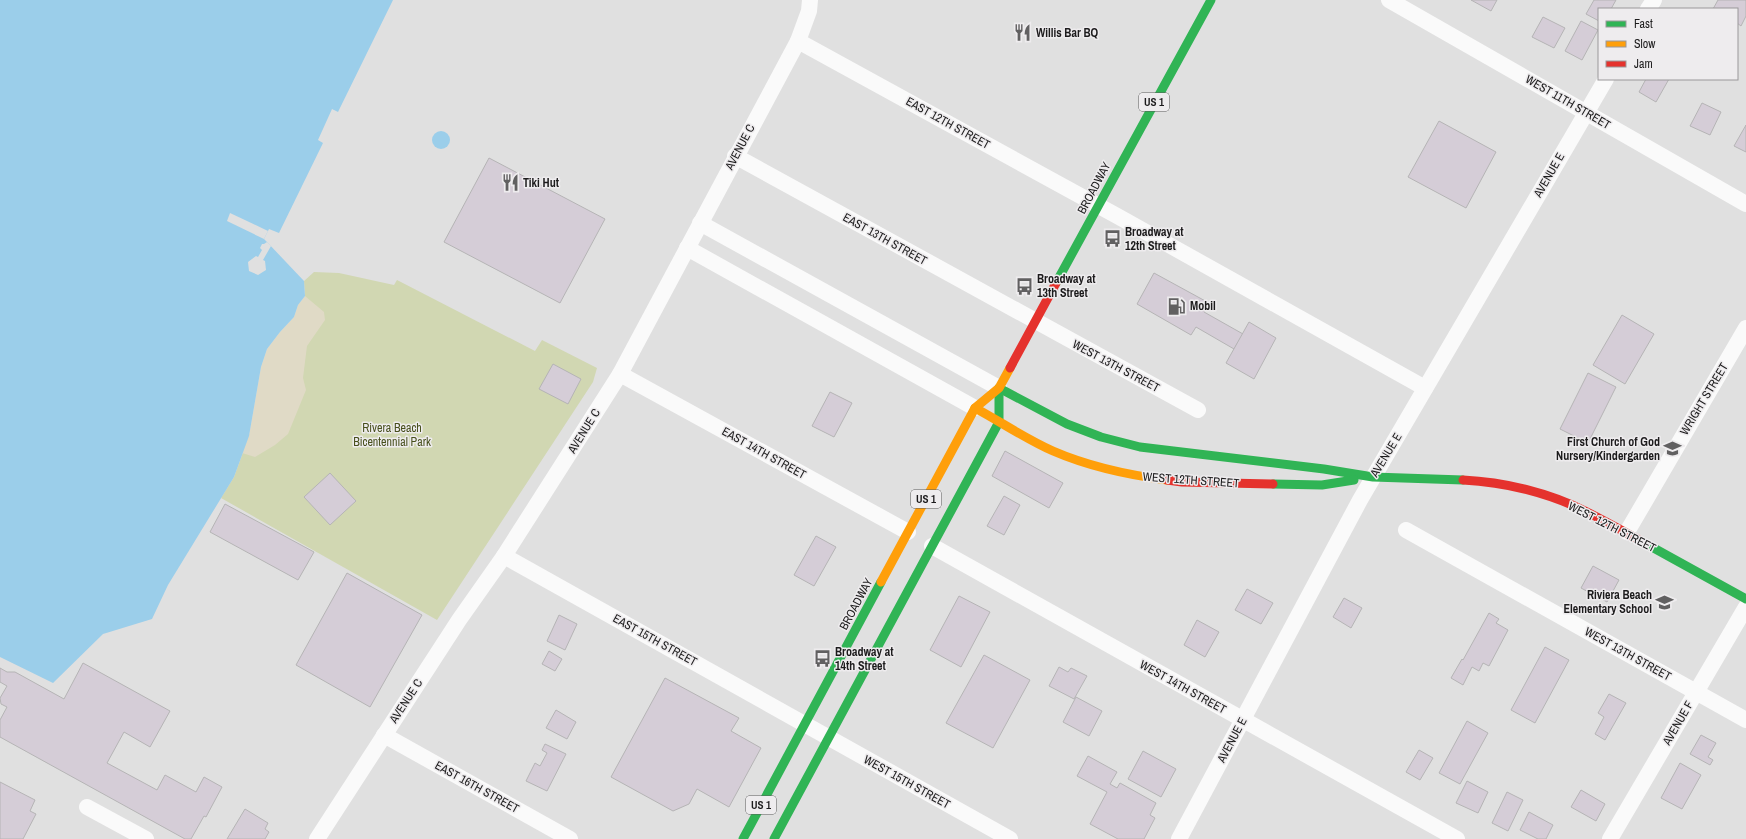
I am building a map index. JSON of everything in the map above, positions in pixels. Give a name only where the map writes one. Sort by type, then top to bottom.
[{"type":"main road","name":"BROADWAY","points":[[744,839],[975,408],[999,388],[1211,0]]},
{"type":"main road","name":"BROADWAY","points":[[774,839],[999,422],[999,388]]},
{"type":"main road","name":"WEST 12TH STREET","points":[[999,388],[1065,424],[1114,442],[1140,448],[1324,469],[1373,477],[1483,481],[1514,487],[1553,498],[1586,511],[1627,532],[1746,599]]},
{"type":"main road","name":"WEST 12TH STREET","points":[[975,408],[1053,451],[1130,476],[1182,482],[1322,485],[1373,477]]},
{"type":"street","name":"AVENUE C","points":[[317,839],[459,620],[504,556],[620,374],[735,156],[798,41],[809,11],[810,0]]},
{"type":"street","name":"WEST 11TH STREET","points":[[1389,0],[1746,204]]},
{"type":"street","name":"EAST 12TH STREET","points":[[798,41],[1098,205]]},
{"type":"street","name":"AVENUE E","points":[[1179,839],[1373,477],[1605,80]]},
{"type":"street","name":"EAST 13TH STREET","points":[[735,156],[1035,322]]},
{"type":"street","points":[[1098,205],[1425,388]]},
{"type":"street","points":[[700,223],[999,388]]},
{"type":"street","points":[[687,248],[975,408]]},
{"type":"street","name":"WEST 13TH STREET","points":[[1035,322],[1198,410]]},
{"type":"street","name":"WRIGHT STREET","points":[[1627,532],[1746,328]]},
{"type":"street","name":"EAST 14TH STREET","points":[[620,374],[908,532]]},
{"type":"street","name":"WEST 13TH STREET","points":[[1406,530],[1746,720]]},
{"type":"street","name":"WEST 14TH STREET","points":[[932,546],[1457,839]]},
{"type":"street","name":"EAST 15TH STREET","points":[[504,556],[805,724]]},
{"type":"street","name":"AVENUE F","points":[[1610,839],[1746,607]]},
{"type":"street","name":"WEST 15TH STREET","points":[[805,724],[1010,839]]},
{"type":"street","name":"EAST 16TH STREET","points":[[384,735],[570,839]]},
{"type":"street","points":[[87,807],[146,839]]},
{"type":"green space","name":"Rivera Beach Bicentennial Park","points":[[314,272],[339,273],[394,285],[397,280],[535,351],[542,340],[597,368],[593,382],[437,620],[221,498],[234,477],[305,296],[304,281]]},
{"type":"sand","points":[[305,296],[324,312],[325,320],[307,346],[303,378],[306,390],[288,434],[275,445],[255,457],[242,453],[249,436],[261,367],[267,349],[294,317],[298,305]]},
{"type":"water","points":[[0,0],[393,0],[338,112],[332,109],[318,140],[323,143],[279,233],[269,229],[264,239],[304,281],[305,296],[298,305],[294,317],[267,349],[261,367],[249,436],[234,477],[168,585],[152,619],[103,634],[53,683],[0,657]]},
{"type":"water","points":[[441,131],[447,134],[450,140],[447,146],[441,149],[435,146],[432,140],[435,134]]},
{"type":"pier","points":[[230,213],[268,231],[264,239],[227,221]]},
{"type":"pier","points":[[267,242],[271,246],[263,260],[265,261],[266,270],[258,275],[249,271],[248,262],[256,256],[258,257],[262,250],[260,248],[262,244]]},
{"type":"building","points":[[1471,0],[1497,0],[1491,11]]},
{"type":"building","points":[[1594,0],[1616,0],[1612,8],[1598,8],[1598,20],[1586,14]]},
{"type":"building","points":[[1718,0],[1746,0],[1746,16],[1741,26],[1738,24],[1738,8],[1714,8]]},
{"type":"building","points":[[1543,17],[1565,28],[1554,48],[1532,37]]},
{"type":"building","points":[[1581,21],[1598,30],[1582,60],[1565,51]]},
{"type":"building","points":[[1645,80],[1668,80],[1656,102],[1639,92]]},
{"type":"building","points":[[1702,103],[1721,112],[1710,135],[1690,126]]},
{"type":"building","points":[[1439,121],[1496,152],[1466,208],[1408,177]]},
{"type":"building","points":[[1746,125],[1746,152],[1734,146]]},
{"type":"building","points":[[489,158],[605,219],[560,303],[444,242]]},
{"type":"building","points":[[1154,273],[1209,303],[1204,312],[1243,334],[1234,349],[1196,327],[1191,335],[1137,304]]},
{"type":"building","points":[[1622,315],[1654,334],[1625,384],[1593,365]]},
{"type":"building","points":[[1249,322],[1276,338],[1254,379],[1226,363]]},
{"type":"building","points":[[553,364],[581,379],[568,404],[539,389]]},
{"type":"building","points":[[1588,373],[1616,387],[1588,443],[1560,429]]},
{"type":"building","points":[[830,392],[852,403],[834,437],[812,426]]},
{"type":"building","points":[[1005,451],[1063,483],[1049,508],[992,476]]},
{"type":"building","points":[[330,473],[356,501],[330,525],[304,497]]},
{"type":"building","points":[[1004,496],[1020,505],[1004,535],[987,526]]},
{"type":"building","points":[[225,504],[314,552],[298,580],[210,532]]},
{"type":"building","points":[[816,536],[836,547],[814,586],[794,575]]},
{"type":"building","points":[[1593,566],[1619,580],[1607,602],[1581,588]]},
{"type":"building","points":[[347,573],[422,615],[370,707],[296,665]]},
{"type":"building","points":[[1247,589],[1273,603],[1261,624],[1235,610]]},
{"type":"building","points":[[959,596],[990,612],[961,667],[930,650]]},
{"type":"building","points":[[1344,598],[1362,608],[1351,628],[1333,617]]},
{"type":"building","points":[[1489,613],[1499,619],[1496,623],[1508,630],[1489,666],[1483,663],[1479,671],[1472,667],[1463,685],[1451,678],[1462,659],[1463,660]]},
{"type":"building","points":[[559,615],[577,624],[565,650],[547,641]]},
{"type":"building","points":[[1197,620],[1219,632],[1205,657],[1184,645]]},
{"type":"building","points":[[1545,647],[1569,660],[1535,723],[1511,710]]},
{"type":"building","points":[[549,651],[562,659],[555,671],[542,664]]},
{"type":"building","points":[[984,655],[1030,680],[993,748],[946,723]]},
{"type":"building","points":[[83,663],[170,711],[150,747],[124,732],[107,763],[157,790],[165,775],[196,792],[204,777],[222,787],[206,817],[204,816],[191,839],[185,839],[0,737],[0,720],[7,707],[1,704],[0,698],[7,686],[0,682],[0,668],[7,672],[15,672],[64,699]]},
{"type":"building","points":[[1059,667],[1068,672],[1071,668],[1087,676],[1074,699],[1049,686]]},
{"type":"building","points":[[665,678],[739,718],[731,731],[761,748],[729,807],[697,789],[689,804],[673,811],[611,777]]},
{"type":"building","points":[[1609,694],[1626,703],[1605,740],[1595,734],[1604,717],[1598,713]]},
{"type":"building","points":[[1076,697],[1102,711],[1089,736],[1063,722]]},
{"type":"building","points":[[556,710],[576,722],[567,739],[546,728]]},
{"type":"building","points":[[1467,721],[1488,733],[1460,784],[1439,773]]},
{"type":"building","points":[[1701,735],[1716,743],[1708,757],[1713,760],[1710,765],[1690,754]]},
{"type":"building","points":[[545,744],[566,754],[547,791],[526,781],[535,763],[540,766],[547,753],[542,750]]},
{"type":"building","points":[[1419,750],[1433,758],[1420,780],[1406,772]]},
{"type":"building","points":[[1143,751],[1176,769],[1161,797],[1128,779]]},
{"type":"building","points":[[1088,756],[1117,772],[1110,784],[1117,788],[1120,783],[1156,803],[1150,815],[1155,818],[1144,839],[1118,839],[1090,824],[1107,792],[1077,776]]},
{"type":"building","points":[[1680,763],[1701,775],[1682,809],[1661,798]]},
{"type":"building","points":[[1467,781],[1488,792],[1478,813],[1456,803]]},
{"type":"building","points":[[0,782],[35,800],[30,811],[36,814],[23,839],[0,839]]},
{"type":"building","points":[[1581,790],[1605,804],[1596,821],[1571,807]]},
{"type":"building","points":[[1507,792],[1523,800],[1508,831],[1492,823]]},
{"type":"building","points":[[245,809],[268,823],[265,829],[269,832],[265,839],[227,839]]},
{"type":"building","points":[[1529,812],[1553,825],[1546,839],[1538,839],[1520,830]]},
{"type":"traffic: fast","points":[[1056,283],[1211,0]]},
{"type":"traffic: fast","points":[[999,388],[1067,424],[1101,437],[1140,447],[1324,469],[1373,477],[1463,480]]},
{"type":"traffic: fast","points":[[774,839],[999,422],[999,388]]},
{"type":"traffic: fast","points":[[1273,484],[1322,485],[1354,480]]},
{"type":"traffic: fast","points":[[1641,541],[1746,599]]},
{"type":"traffic: fast","points":[[743,839],[881,582]]},
{"type":"traffic: slow","points":[[881,582],[975,408],[999,388],[1010,368]]},
{"type":"traffic: slow","points":[[975,408],[1033,441],[1067,457],[1109,470],[1167,480]]},
{"type":"traffic: jam","points":[[1010,368],[1056,283]]},
{"type":"traffic: jam","points":[[1167,480],[1182,482],[1273,484]]},
{"type":"traffic: jam","points":[[1463,480],[1511,486],[1558,499],[1607,522],[1641,541]]},
{"type":"place","name":"Willis Bar BQ","points":[[1023,33]]},
{"type":"place","name":"Tiki Hut","points":[[510,183]]},
{"type":"place","name":"Broadway at 12th Street","points":[[1112,239]]},
{"type":"place","name":"Broadway at 13th Street","points":[[1024,286]]},
{"type":"place","name":"Mobil","points":[[1177,306]]},
{"type":"place","name":"First Church of God Nursery/Kindergarden","points":[[1673,449]]},
{"type":"place","name":"Riviera Beach Elementary School","points":[[1665,602]]},
{"type":"place","name":"Broadway at 14th Street","points":[[822,659]]}]
